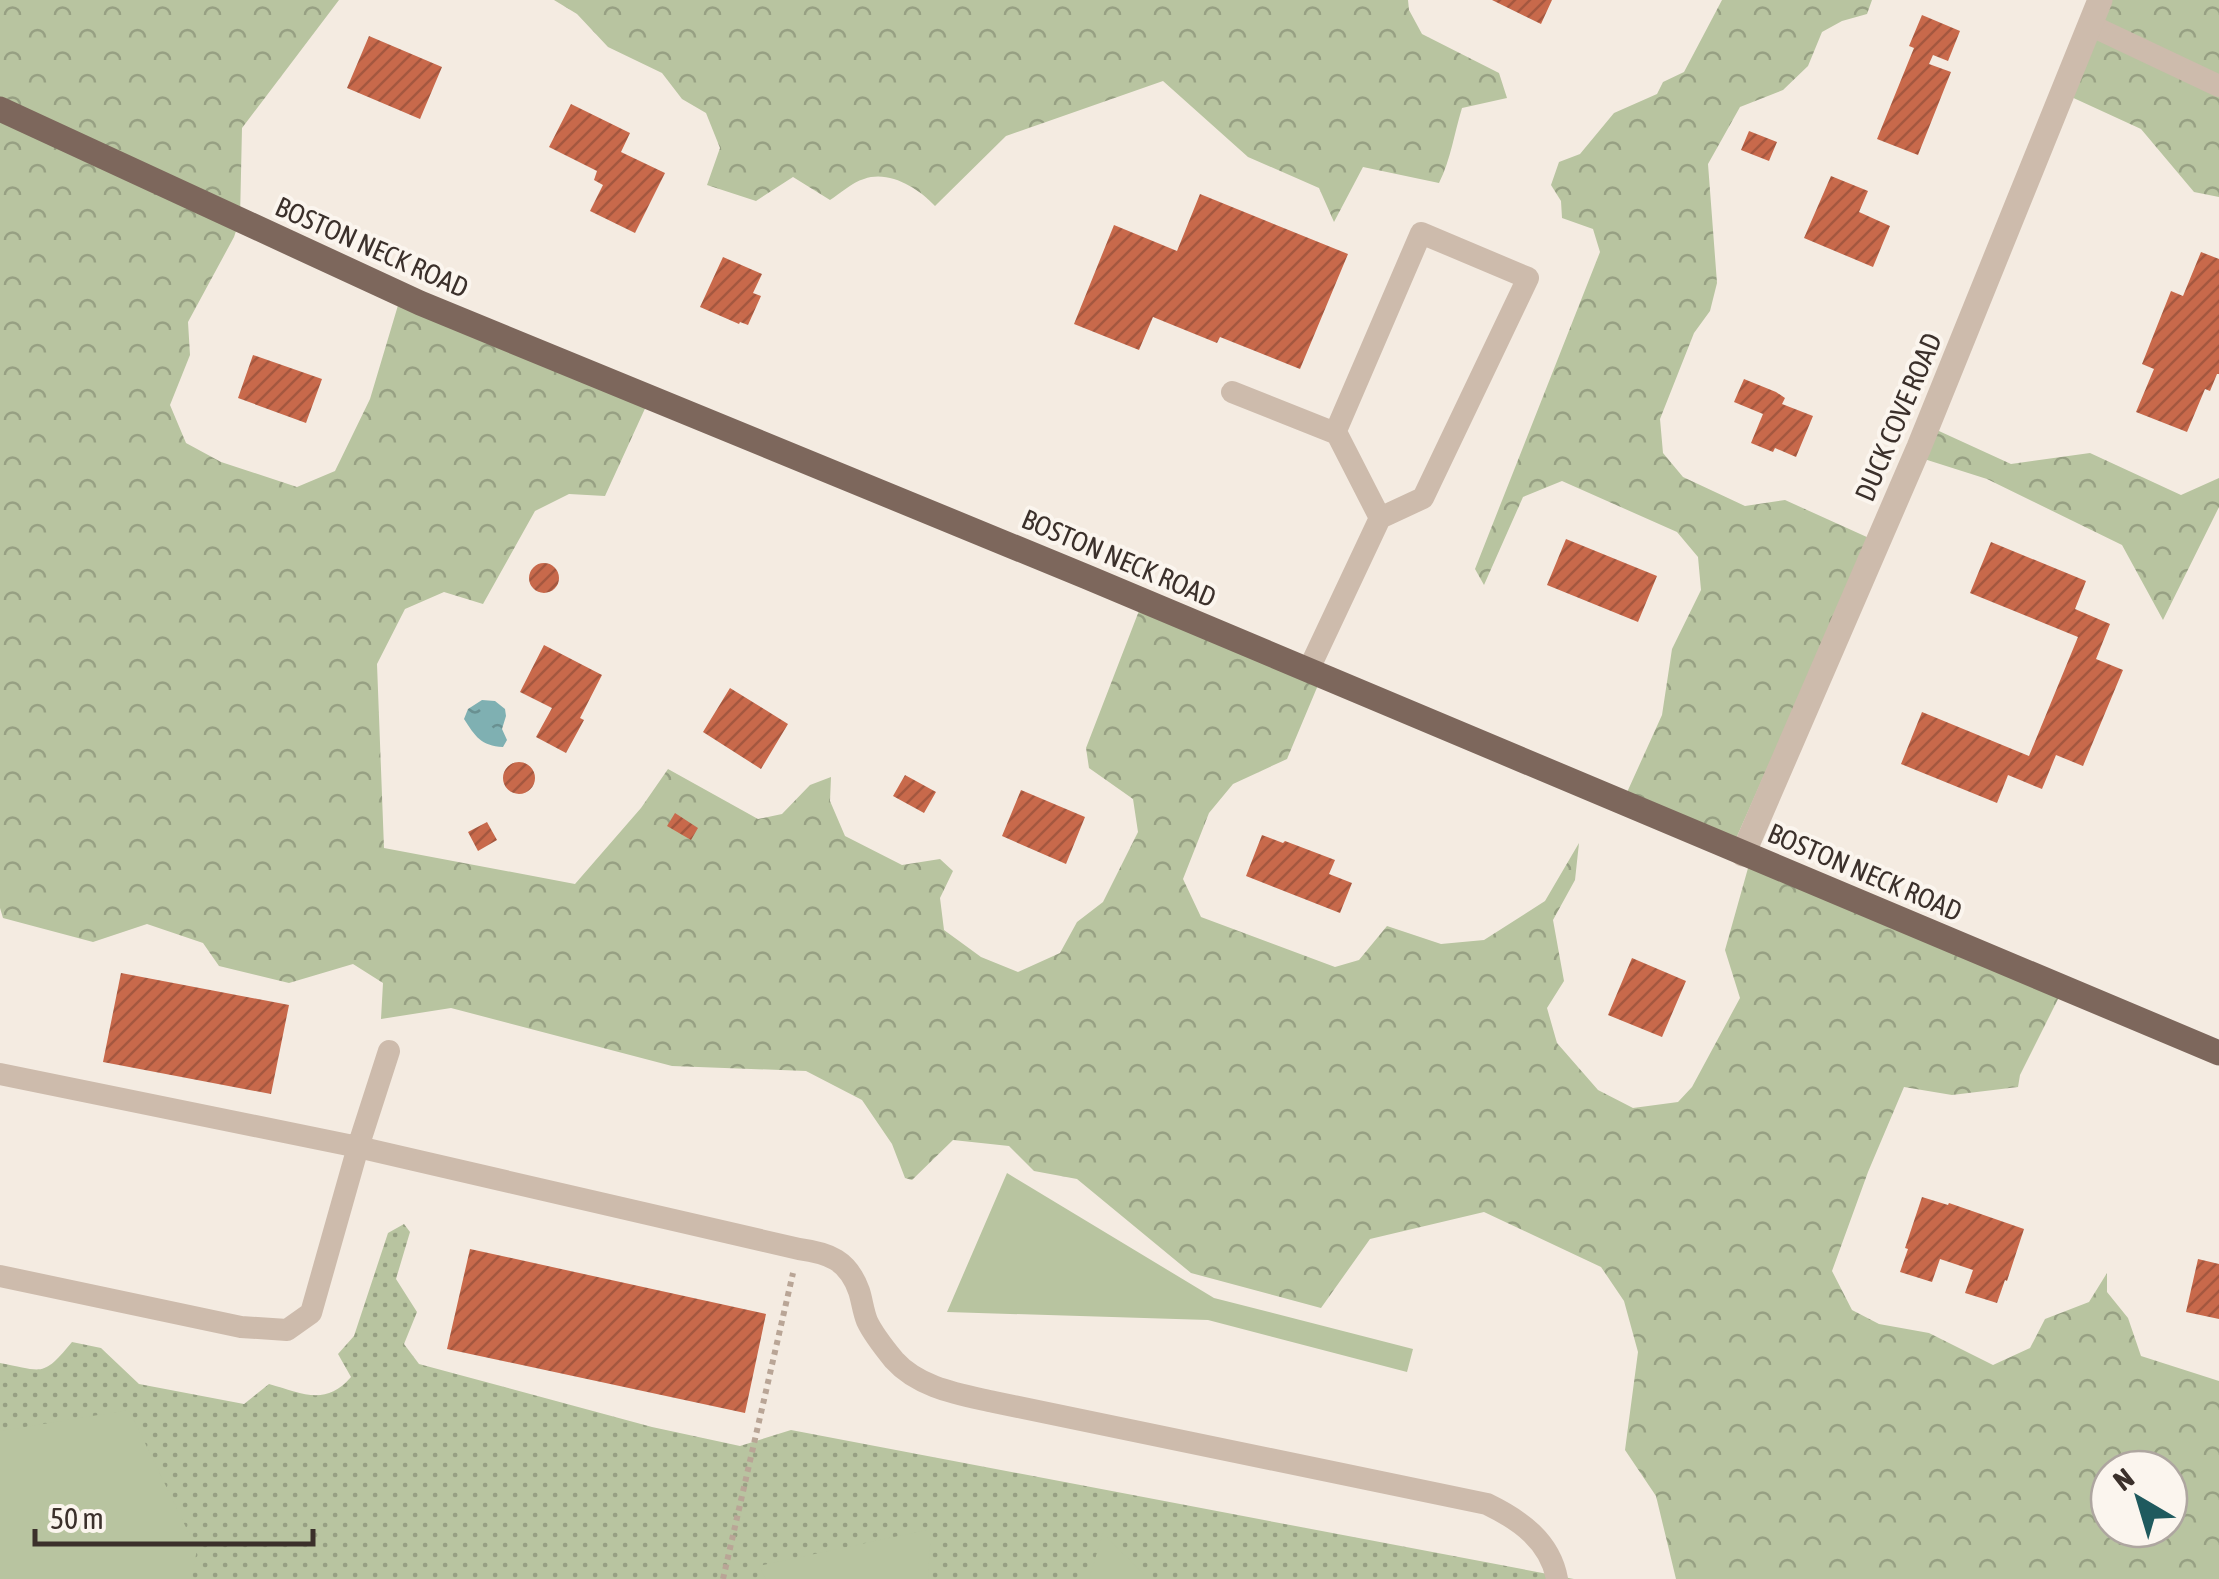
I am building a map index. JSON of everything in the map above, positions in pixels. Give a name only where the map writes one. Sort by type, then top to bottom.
[{"type":"main road","name":"BOSTON NECK ROAD","points":[[0,108],[420,303],[2218,1050]]},
{"type":"street","name":"DUCK COVE ROAD","points":[[1743,854],[1919,447],[2100,0]]},
{"type":"lane","points":[[2090,24],[2219,86]]},
{"type":"lane","points":[[1308,671],[1380,518],[1423,498],[1528,278],[1421,233],[1336,432]]},
{"type":"lane","points":[[1232,392],[1336,432],[1380,518]]},
{"type":"lane","points":[[0,1276],[241,1327],[287,1330],[311,1313],[389,1051]]},
{"type":"lane","points":[[0,1074],[358,1147],[822,1252],[843,1264],[858,1287],[868,1323],[896,1362],[921,1381],[994,1402],[1488,1504],[1516,1518],[1536,1537],[1548,1552],[1557,1579]]},
{"type":"path","points":[[723,1579],[799,1249]]},
{"type":"green space","points":[[0,0],[339,0],[242,128],[240,219],[188,322],[190,355],[170,405],[186,443],[221,462],[297,487],[335,471],[370,399],[399,302],[648,402],[605,496],[569,494],[535,511],[483,604],[444,592],[405,609],[377,664],[384,848],[575,884],[641,808],[668,769],[758,819],[782,814],[810,785],[831,777],[830,801],[845,836],[902,865],[940,859],[953,871],[940,898],[944,930],[981,957],[1018,972],[1060,953],[1077,922],[1103,902],[1138,832],[1133,799],[1089,768],[1086,748],[1142,603],[1321,678],[1287,759],[1233,784],[1209,813],[1183,879],[1201,917],[1335,967],[1359,960],[1387,926],[1441,944],[1484,940],[1545,901],[1579,843],[1575,880],[1553,920],[1564,981],[1547,1008],[1557,1043],[1598,1090],[1633,1108],[1678,1102],[1692,1087],[1740,998],[1725,950],[1750,861],[2060,995],[2020,1075],[2018,1087],[1952,1095],[1904,1087],[1832,1271],[1852,1310],[1879,1324],[1929,1333],[1993,1365],[2030,1348],[2045,1319],[2089,1302],[2107,1273],[2107,1292],[2128,1318],[2141,1356],[2219,1381],[2219,1579],[1676,1579],[1656,1496],[1625,1450],[1638,1352],[1624,1301],[1601,1267],[1484,1212],[1370,1239],[1321,1308],[1191,1273],[1077,1179],[1034,1171],[1009,1146],[953,1140],[912,1180],[905,1178],[892,1144],[862,1100],[806,1071],[672,1066],[451,1008],[381,1019],[383,983],[353,964],[289,983],[219,966],[203,943],[147,924],[93,942],[3,918]]},
{"type":"green space","points":[[554,0],[1408,0],[1422,34],[1499,73],[1507,98],[1462,108],[1439,183],[1363,167],[1334,222],[1319,188],[1248,157],[1163,81],[1006,136],[935,206],[912,187],[883,177],[860,181],[830,200],[793,177],[756,201],[707,185],[720,148],[706,113],[682,99],[662,73],[608,47],[577,14]]},
{"type":"green space","points":[[1722,0],[1872,0],[1867,14],[1822,32],[1808,66],[1783,90],[1740,107],[1708,164],[1717,283],[1710,311],[1694,333],[1660,419],[1663,453],[1683,477],[1745,506],[1785,500],[1869,538],[1731,850],[1624,799],[1662,715],[1672,649],[1701,590],[1698,557],[1677,532],[1562,481],[1523,497],[1484,585],[1475,569],[1600,252],[1593,229],[1562,218],[1561,201],[1551,185],[1559,162],[1580,154],[1614,113],[1657,94],[1663,82],[1684,72]]},
{"type":"green space","points":[[2096,0],[2219,0],[2219,197],[2194,192],[2141,129],[2067,95]]},
{"type":"green space","points":[[1928,426],[2011,464],[2090,453],[2181,495],[2219,478],[2219,507],[2163,620],[2122,545],[1987,479],[1921,458]]},
{"type":"green space","points":[[1007,1173],[1214,1298],[1413,1349],[1407,1372],[1208,1320],[947,1312]]},
{"type":"green space","points":[[404,1224],[410,1232],[396,1279],[417,1312],[404,1344],[419,1364],[652,1427],[740,1446],[791,1430],[1574,1579],[0,1579],[0,1363],[48,1367],[72,1342],[101,1348],[139,1384],[244,1404],[269,1384],[303,1394],[332,1392],[351,1377],[338,1354],[354,1336],[388,1233]]},
{"type":"green space","points":[[129,1410],[197,1550],[191,1579],[0,1579],[0,1431]]},
{"type":"green space","points":[[931,1529],[928,1579],[766,1579],[759,1566]]},
{"type":"green space","points":[[1103,1533],[1148,1579],[1089,1579]]},
{"type":"water","points":[[482,700],[495,701],[505,709],[502,729],[507,740],[503,747],[479,739],[464,719],[468,709]]},
{"type":"building","points":[[1492,0],[1552,0],[1541,24]]},
{"type":"building","points":[[1922,15],[1960,31],[1948,61],[1933,55],[1929,64],[1951,72],[1918,155],[1877,139],[1914,48],[1909,46]]},
{"type":"building","points":[[369,36],[442,67],[420,119],[347,88]]},
{"type":"building","points":[[571,104],[630,133],[621,152],[665,173],[635,233],[590,211],[603,185],[594,180],[597,171],[549,147]]},
{"type":"building","points":[[1749,131],[1777,142],[1769,161],[1741,150]]},
{"type":"building","points":[[1831,176],[1868,191],[1859,212],[1890,226],[1873,267],[1804,238]]},
{"type":"building","points":[[1200,194],[1348,254],[1300,369],[1220,337],[1217,343],[1153,317],[1139,350],[1074,324],[1114,225],[1177,251]]},
{"type":"building","points":[[2201,252],[2219,259],[2219,374],[2210,391],[2205,389],[2187,432],[2136,412],[2154,369],[2142,364],[2171,291],[2183,296]]},
{"type":"building","points":[[723,257],[762,274],[753,293],[761,296],[748,325],[700,307]]},
{"type":"building","points":[[253,355],[322,379],[306,423],[238,398]]},
{"type":"building","points":[[1744,379],[1776,392],[1785,398],[1782,404],[1813,416],[1796,457],[1751,443],[1763,414],[1734,402]]},
{"type":"building","points":[[1566,539],[1657,576],[1638,622],[1547,585]]},
{"type":"building","points":[[1991,542],[2086,581],[2075,609],[2110,624],[2096,659],[2123,670],[2083,766],[2056,755],[2042,789],[2008,775],[1997,803],[1901,764],[1922,712],[2029,756],[2078,637],[1970,593]]},
{"type":"building","points":[[544,563],[558,572],[559,578],[550,592],[544,593],[530,584],[529,578],[538,564]]},
{"type":"building","points":[[544,645],[602,675],[566,753],[536,737],[552,708],[520,692]]},
{"type":"building","points":[[730,688],[788,724],[761,769],[703,732]]},
{"type":"building","points":[[519,762],[531,766],[535,778],[531,790],[519,794],[507,790],[503,778],[507,766]]},
{"type":"building","points":[[905,775],[936,792],[924,813],[893,796]]},
{"type":"building","points":[[1021,790],[1085,817],[1066,864],[1002,836]]},
{"type":"building","points":[[675,813],[698,828],[691,840],[667,826]]},
{"type":"building","points":[[487,822],[497,840],[478,851],[468,832]]},
{"type":"building","points":[[1262,835],[1335,860],[1329,874],[1352,883],[1340,913],[1246,876]]},
{"type":"building","points":[[1632,958],[1686,981],[1662,1037],[1608,1015]]},
{"type":"building","points":[[121,973],[289,1005],[271,1094],[103,1062]]},
{"type":"building","points":[[1922,1197],[2024,1229],[1997,1303],[1965,1293],[1973,1270],[1940,1259],[1932,1282],[1900,1272]]},
{"type":"building","points":[[470,1249],[766,1314],[745,1413],[447,1349]]},
{"type":"building","points":[[2198,1259],[2219,1264],[2219,1319],[2186,1312]]}]
